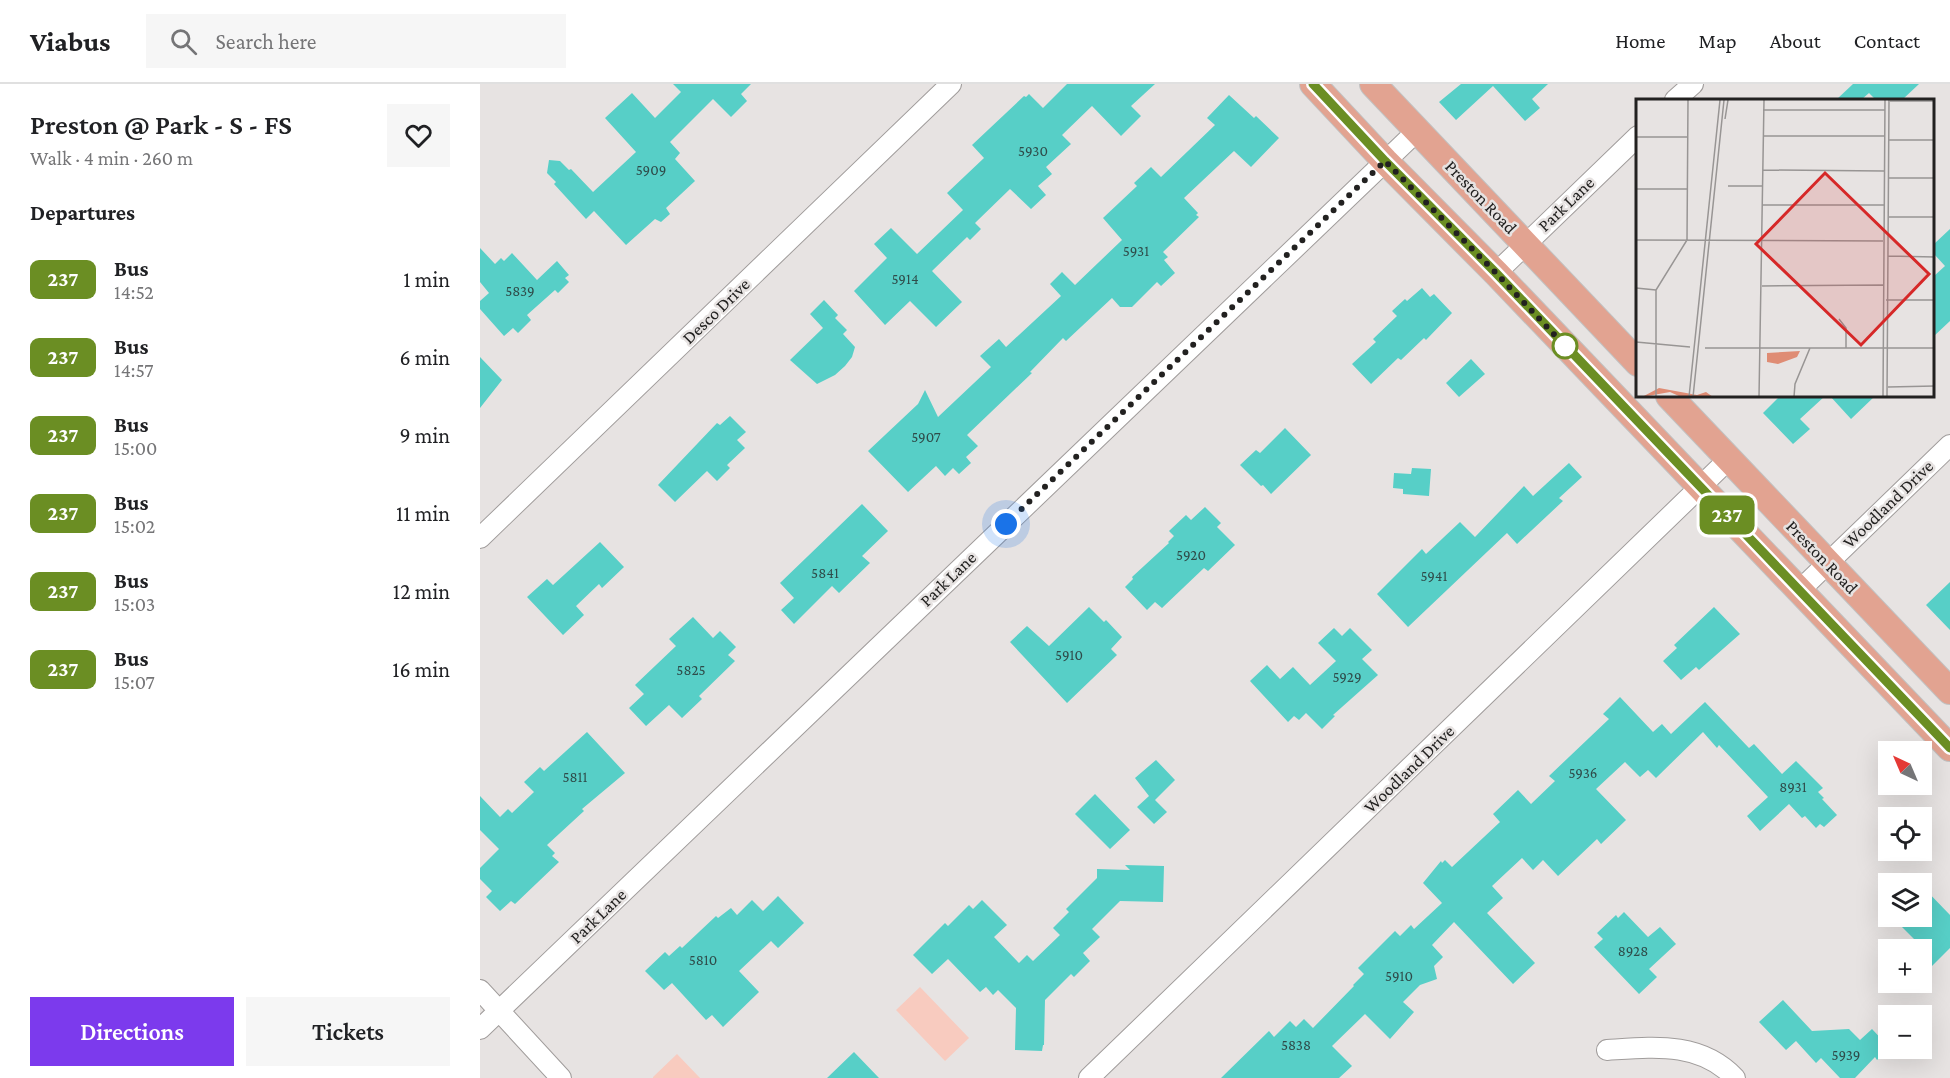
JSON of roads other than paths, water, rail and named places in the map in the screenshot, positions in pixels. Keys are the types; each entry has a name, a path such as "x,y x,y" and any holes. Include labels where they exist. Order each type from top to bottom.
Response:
{"main road":[{"path":"1313,84 1950,748"},
{"name":"Preston Road","path":"1373,84 1636,361"},
{"name":"Preston Road","path":"1672,398 1950,692"}],"street":[{"name":"Desco Drive","path":"480,538 951,84"},
{"path":"1676,99 1693,84"},
{"name":"Park Lane","path":"480,1029 1417,131"},
{"name":"Park Lane","path":"1496,273 1636,138"},
{"name":"Woodland Drive","path":"1800,590 1950,444"},
{"name":"Woodland Drive","path":"1089,1078 1729,459"},
{"path":"480,990 561,1078"},
{"path":"1606,1050 1657,1047 1691,1051 1724,1066 1735,1078"}]}
